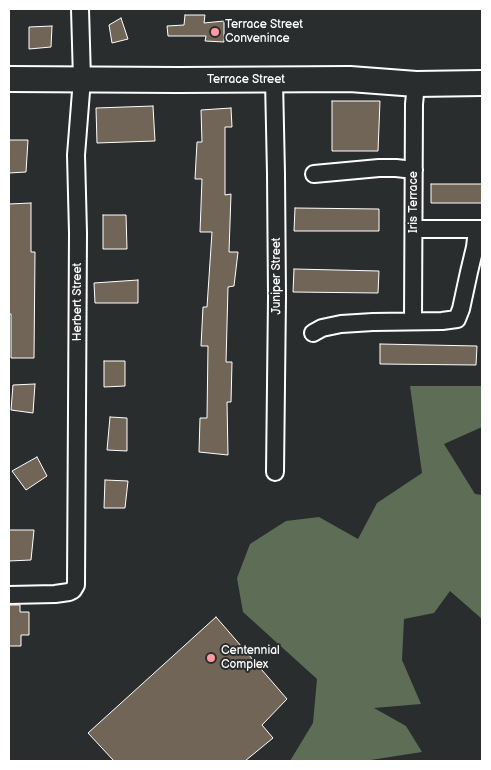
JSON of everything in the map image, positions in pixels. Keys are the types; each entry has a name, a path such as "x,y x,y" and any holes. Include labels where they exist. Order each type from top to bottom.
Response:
{"street":[{"name":"Herbert Street","path":"9,595 55,594 69,592 75,588 78,233 76,155 82,79 80,9"},
{"name":"Terrace Street","path":"9,79 350,79 416,84 482,83"},
{"name":"Juniper Street","path":"274,80 277,297 275,472"},
{"name":"Iris Terrace","path":"413,321 414,104 416,84"},
{"path":"314,174 380,168 414,170"},
{"path":"313,333 322,328 341,324 457,320 480,230 414,229"}],"green space":[{"path":"410,386 482,386 482,427 444,444 475,494 482,495 482,619 450,591 434,613 404,619 402,660 421,704 374,708 406,726 422,752 364,761 290,761 313,723 317,679 243,612 237,578 250,544 286,521 319,517 358,539 377,503 422,473"}],"building":[{"path":"185,15 205,15 204,23 224,21 224,42 205,41 206,36 168,36 167,26 184,25"},
{"path":"121,18 128,39 112,43 109,25"},
{"path":"52,26 51,47 29,49 29,27"},
{"path":"332,101 380,101 378,151 332,151"},
{"path":"153,106 155,141 97,143 96,108"},
{"path":"231,108 232,127 225,127 225,195 231,194 229,252 238,252 234,286 228,287 226,362 232,362 231,402 227,402 228,455 199,452 200,418 207,418 208,346 201,346 203,307 207,307 212,232 200,232 202,179 195,179 197,142 202,142 201,110"},
{"path":"9,140 28,140 26,172 9,173"},
{"path":"431,184 482,184 482,203 431,203"},
{"path":"31,203 31,252 35,252 34,358 11,358 9,204"},
{"path":"295,208 379,209 379,231 294,231"},
{"path":"103,215 126,215 127,249 103,249"},
{"path":"294,269 379,271 378,293 293,292"},
{"path":"138,280 138,303 95,303 94,283"},
{"path":"380,344 477,346 476,365 380,364"},
{"path":"104,361 125,361 125,386 104,387"},
{"path":"35,384 33,413 11,410 13,385"},
{"path":"110,417 127,418 127,451 107,450"},
{"path":"37,457 47,476 26,490 12,471"},
{"path":"105,480 128,481 125,508 104,508"},
{"path":"9,530 34,530 31,560 9,561"},
{"path":"9,605 20,605 20,612 29,612 29,635 21,635 21,646 9,646"},
{"name":"Centennial Complex","path":"216,617 287,699 262,725 273,738 245,761 114,761 88,733"}],"place":[{"name":"Terrace Street Convenince","path":"215,32"},
{"name":"Centennial Complex","path":"211,658"}]}
